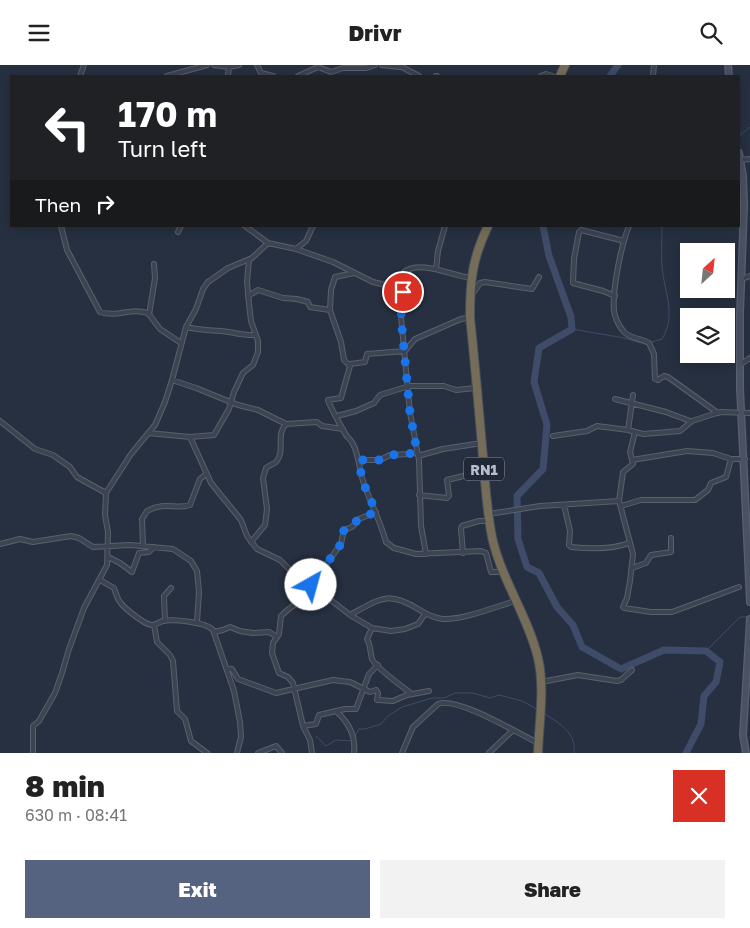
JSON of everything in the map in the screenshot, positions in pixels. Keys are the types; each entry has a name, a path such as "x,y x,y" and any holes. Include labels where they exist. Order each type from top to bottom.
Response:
{"highway":[{"name":"RN1","path":"488,227 478,250 471,278 470,296 470,317 484,471 489,517 495,547 537,654 540,682 538,753"}],"main road":[{"path":"740,160 743,176 744,205 740,364 750,602"},
{"path":"746,753 743,735 750,620"}],"street":[{"path":"171,75 208,65"},
{"path":"214,65 229,67 239,65"},
{"path":"257,65 261,73 269,75"},
{"path":"300,75 318,67 331,72 343,68 366,68 375,65"},
{"path":"382,65 402,66 412,75"},
{"path":"228,75 229,67"},
{"path":"740,160 750,159"},
{"path":"61,227 67,250 100,312 118,314 134,310 150,315"},
{"path":"178,232 180,227"},
{"path":"246,227 268,243 296,249 333,262 380,284 386,285 401,282"},
{"path":"296,249 306,241 313,227"},
{"path":"436,269 438,251 445,227"},
{"path":"629,227 624,241 615,296 616,317 624,331 633,337 645,341 651,347 654,354 655,379 658,380 664,376 668,377 718,413"},
{"path":"615,296 573,283 574,259 579,231 581,230 624,241"},
{"path":"32,753 33,726 40,719 55,693 68,649 84,608 104,572 108,557 108,531 105,515 106,493 128,457 155,425 172,380 186,327 196,309 203,289 208,282 228,268 249,260 268,243"},
{"path":"148,433 190,437 214,435 229,409 243,373 253,365 256,359 258,346 251,321 247,282 249,260"},
{"path":"154,264 155,277 150,315 155,325 182,343"},
{"path":"426,554 419,495 417,454 410,413 401,315 403,295 401,282 404,272 419,267 436,269 471,278"},
{"path":"354,273 334,278 330,293 330,310 342,345 344,360 350,364 365,362 367,354 405,351 415,339 470,317"},
{"path":"741,279 750,276"},
{"path":"470,296 480,283 485,282 530,290 534,288 539,277"},
{"path":"248,296 258,290 283,298 299,299 308,302 311,307 330,310"},
{"path":"186,327 246,336 256,335"},
{"path":"740,364 750,358"},
{"path":"350,364 350,372 341,398 328,401 353,444 359,460 362,480 387,543 397,549 416,554 478,551 485,553 491,571 504,572"},
{"path":"172,380 258,410 286,424 317,422 322,426 343,429"},
{"path":"337,416 356,411 374,403 380,395 409,386 444,386 456,390 477,388"},
{"path":"628,430 633,395"},
{"path":"615,399 666,412 690,421"},
{"path":"553,436 588,431 597,426 644,434 680,431 690,421 718,413 750,413"},
{"path":"0,421 36,449 53,455 70,467 78,477 106,493"},
{"path":"251,542 265,525 267,509 263,478 266,467 277,460 281,450 281,431 286,424"},
{"path":"635,432 630,452 632,465 626,469 622,477 619,501 633,554 624,609 651,612 672,611 739,587"},
{"path":"190,437 211,483 242,522 251,542 262,552 280,560 297,577 320,591 350,615 372,628 391,631 405,629 420,623 425,613"},
{"path":"359,460 380,460 390,455 417,454 482,443"},
{"path":"632,460 688,451 714,453 730,459 745,459"},
{"path":"621,506 641,500 696,500 708,490 711,483 726,478 730,459"},
{"path":"419,495 447,498 449,496 447,480 484,471"},
{"path":"143,546 142,519 147,511 163,505 190,505 200,479 206,474"},
{"path":"463,553 460,529 462,526 512,509 619,501"},
{"path":"564,505 570,531 569,546 596,549 618,547 630,543"},
{"path":"311,585 341,544 343,531 352,527 358,519 376,512"},
{"path":"0,544 20,539 33,542 71,536 79,538 92,546 143,546 175,550 191,561 196,569 199,589 197,623"},
{"path":"632,568 646,563 651,555 671,552 671,538"},
{"path":"108,557 132,572 139,553 149,552 154,547"},
{"path":"100,580 114,588 120,602 140,619 154,625 165,621 197,623 210,627 214,632 234,691 240,722 241,737 237,753"},
{"path":"165,621 164,596 171,588"},
{"path":"312,753 310,740 303,725 294,689 289,678 279,673 272,655 273,643 277,637 281,616 289,608 306,599 313,598 320,591"},
{"path":"350,615 377,600 390,597 407,602 425,613 438,618 451,618 516,601"},
{"path":"154,625 157,642 170,655 173,661 177,711 185,719 191,741 207,753"},
{"path":"214,632 230,627 253,633 270,632 277,637"},
{"path":"372,628 367,639 372,658 393,680 412,694"},
{"path":"303,725 316,723 319,715 345,709 356,709 369,674 378,665"},
{"path":"226,668 232,669 238,679 275,693 332,680 350,682 370,692 376,690 378,693 377,700 393,701 412,694 429,691"},
{"path":"540,682 578,675 617,681 622,680 632,670"},
{"path":"402,753 413,727 440,703 466,707 538,743"},
{"path":"337,712 346,721 353,735 355,740 354,753"},
{"path":"489,753 513,730"},
{"path":"258,753 277,746 282,753"}],"waterway":[{"path":"611,75 618,65"},
{"path":"740,135 750,127"},
{"path":"543,227 549,256 571,317 572,329 539,348 534,382 547,425 543,469 517,496 518,539 527,567 539,573 557,607 573,625 582,647 621,669 664,650 706,651 720,662 716,682 704,696 701,724 686,753"},
{"path":"652,342 662,339 669,321 662,266 662,227"},
{"path":"572,329 624,338 645,344"},
{"path":"706,651 740,617 749,617"},
{"path":"354,737 359,729 381,724 388,716 402,707 432,698 444,698 455,693 473,693 490,698 499,695 522,701 537,709"},
{"path":"545,714 570,734 573,740 574,753"},
{"path":"316,736 326,746 336,740 352,741"}],"route":[{"path":"311,585 341,544 343,531 352,527 358,519 376,512 362,480 359,460 382,460 390,455 409,454 417,451 410,413 409,386 401,317 403,292"}]}
